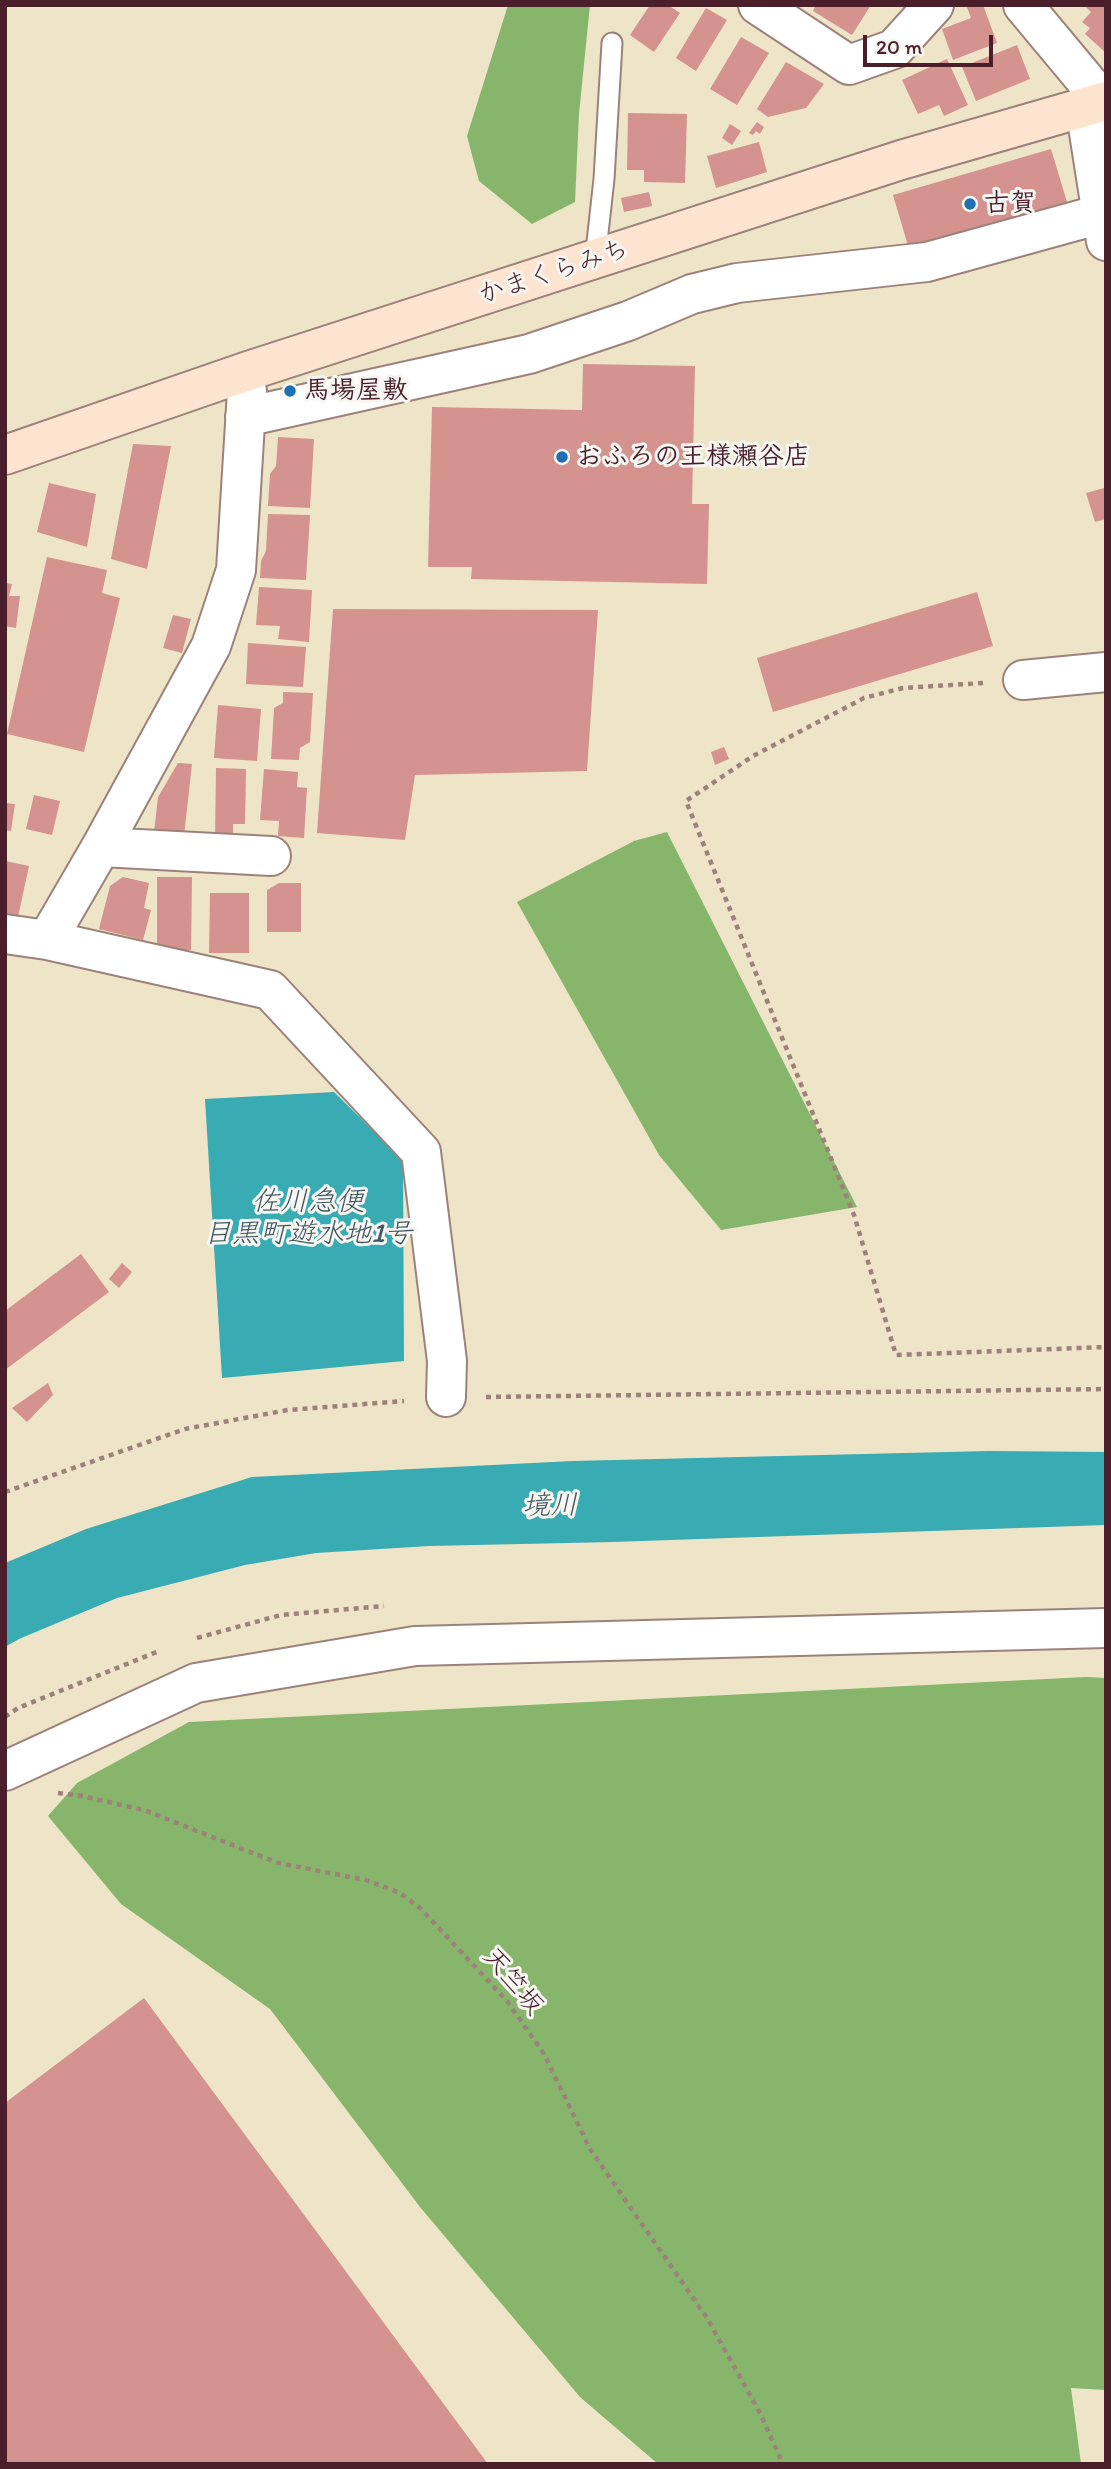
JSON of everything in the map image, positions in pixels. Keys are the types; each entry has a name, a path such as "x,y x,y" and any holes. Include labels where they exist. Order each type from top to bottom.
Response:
{"main road":[{"name":"かまくらみち","path":"5,455 248,372 901,160 1098,103"}],"street":[{"path":"758,5 849,65 894,49 934,5"},
{"path":"245,417 529,354 628,321 692,294 737,283 927,262 1104,227 1098,103 1023,5"},
{"path":"47,940 211,646 236,570 248,372"},
{"path":"1023,680 1106,673"},
{"path":"101,847 271,856"},
{"path":"5,934 47,940 270,990 421,1153 447,1361 446,1397"},
{"path":"5,1771 196,1683 415,1646 1106,1628"}],"lane":[{"path":"595,260 604,179 612,43"}],"path":[{"path":"1023,680 903,688 864,698 753,756 686,802 853,1215 896,1355 1106,1347"},
{"path":"5,1492 185,1429 288,1410 446,1397 1106,1389"},
{"name":"天竺坂","path":"56,1793 144,1810 278,1863 366,1880 400,1893 420,1908 507,2001 544,2054 590,2149 707,2318 760,2413 783,2464"}],"green space":[{"path":"508,5 590,5 579,114 575,202 532,224 479,181 467,136"},
{"path":"667,832 857,1207 721,1230 659,1155 517,902 634,841"},
{"path":"1106,1678 1106,2390 1071,2388 1081,2464 658,2464 580,2397 420,2207 270,2009 121,1904 48,1816 77,1783 189,1722"}],"water":[{"name":"佐川急便 目黒町遊水地1号","path":"334,1092 403,1160 404,1361 222,1378 205,1099"},
{"name":"境川","path":"989,1451 1106,1452 1106,1525 429,1546 316,1553 245,1565 117,1598 5,1647 5,1563 86,1529 252,1477 573,1461"}],"building":[{"path":"650,5 668,5 680,13 654,52 630,35"},
{"path":"816,5 871,5 852,35 813,11"},
{"path":"983,5 997,43 953,60 942,29 971,18 967,7"},
{"path":"1084,5 1106,5 1106,53 1085,34 1090,28 1082,22 1091,12"},
{"path":"706,8 727,20 696,71 676,58"},
{"path":"741,37 769,53 737,105 710,89"},
{"path":"1017,45 1030,79 976,101 962,67"},
{"path":"947,59 968,105 944,116 939,105 918,114 902,80"},
{"path":"786,62 824,84 806,108 768,117 757,109"},
{"path":"628,113 687,114 685,183 644,182 644,170 627,170"},
{"path":"757,122 764,127 760,134 756,131 753,135 749,133"},
{"path":"730,124 741,131 732,145 722,138"},
{"path":"759,142 767,172 716,188 707,156"},
{"path":"1051,149 1067,202 909,249 893,195"},
{"path":"649,192 652,206 624,212 621,198"},
{"name":"おふろの王様瀬谷店","path":"583,364 695,366 692,504 709,504 707,584 471,579 472,567 428,567 432,407 582,410"},
{"path":"278,437 314,439 310,508 268,506 270,474 276,466"},
{"path":"133,444 171,446 147,569 111,559"},
{"path":"49,483 96,494 87,547 37,532"},
{"path":"1104,488 1106,519 1095,522 1086,493"},
{"path":"268,514 310,515 306,580 260,578 261,561 266,551"},
{"path":"47,557 107,570 102,593 120,598 84,752 7,734"},
{"path":"5,583 12,584 9,596 20,596 16,628 5,626"},
{"path":"259,587 312,590 309,642 278,639 280,626 256,625"},
{"path":"977,592 993,646 773,712 757,658"},
{"path":"333,609 598,610 587,771 415,775 405,840 317,833"},
{"path":"173,615 191,619 182,653 163,648"},
{"path":"248,643 306,647 303,687 246,684"},
{"path":"283,692 313,693 310,742 300,748 299,760 271,759 274,708 283,703"},
{"path":"218,705 261,709 257,761 214,758"},
{"path":"724,747 729,759 715,765 711,752"},
{"path":"178,763 192,764 184,836 154,832 158,797"},
{"path":"216,768 246,769 245,824 233,824 233,840 215,840"},
{"path":"264,769 298,772 297,787 307,788 304,838 278,836 279,821 260,820"},
{"path":"34,795 60,801 52,835 26,829"},
{"path":"5,803 15,804 11,831 5,830"},
{"path":"5,861 29,866 18,917 5,914"},
{"path":"123,877 149,883 144,908 151,910 143,940 99,929 110,886"},
{"path":"157,877 192,877 191,950 157,950"},
{"path":"279,883 301,883 301,932 267,932 267,890"},
{"path":"210,893 249,893 249,953 209,953"},
{"path":"81,1254 109,1292 5,1370 5,1311"},
{"path":"122,1263 132,1272 119,1288 109,1279"},
{"path":"48,1383 53,1395 27,1422 12,1408"},
{"path":"144,1998 488,2464 5,2464 5,2103"}],"place":[{"name":"古賀","path":"970,204"},
{"name":"馬場屋敷","path":"290,391"},
{"name":"おふろの王様瀬谷店","path":"562,457"}]}
